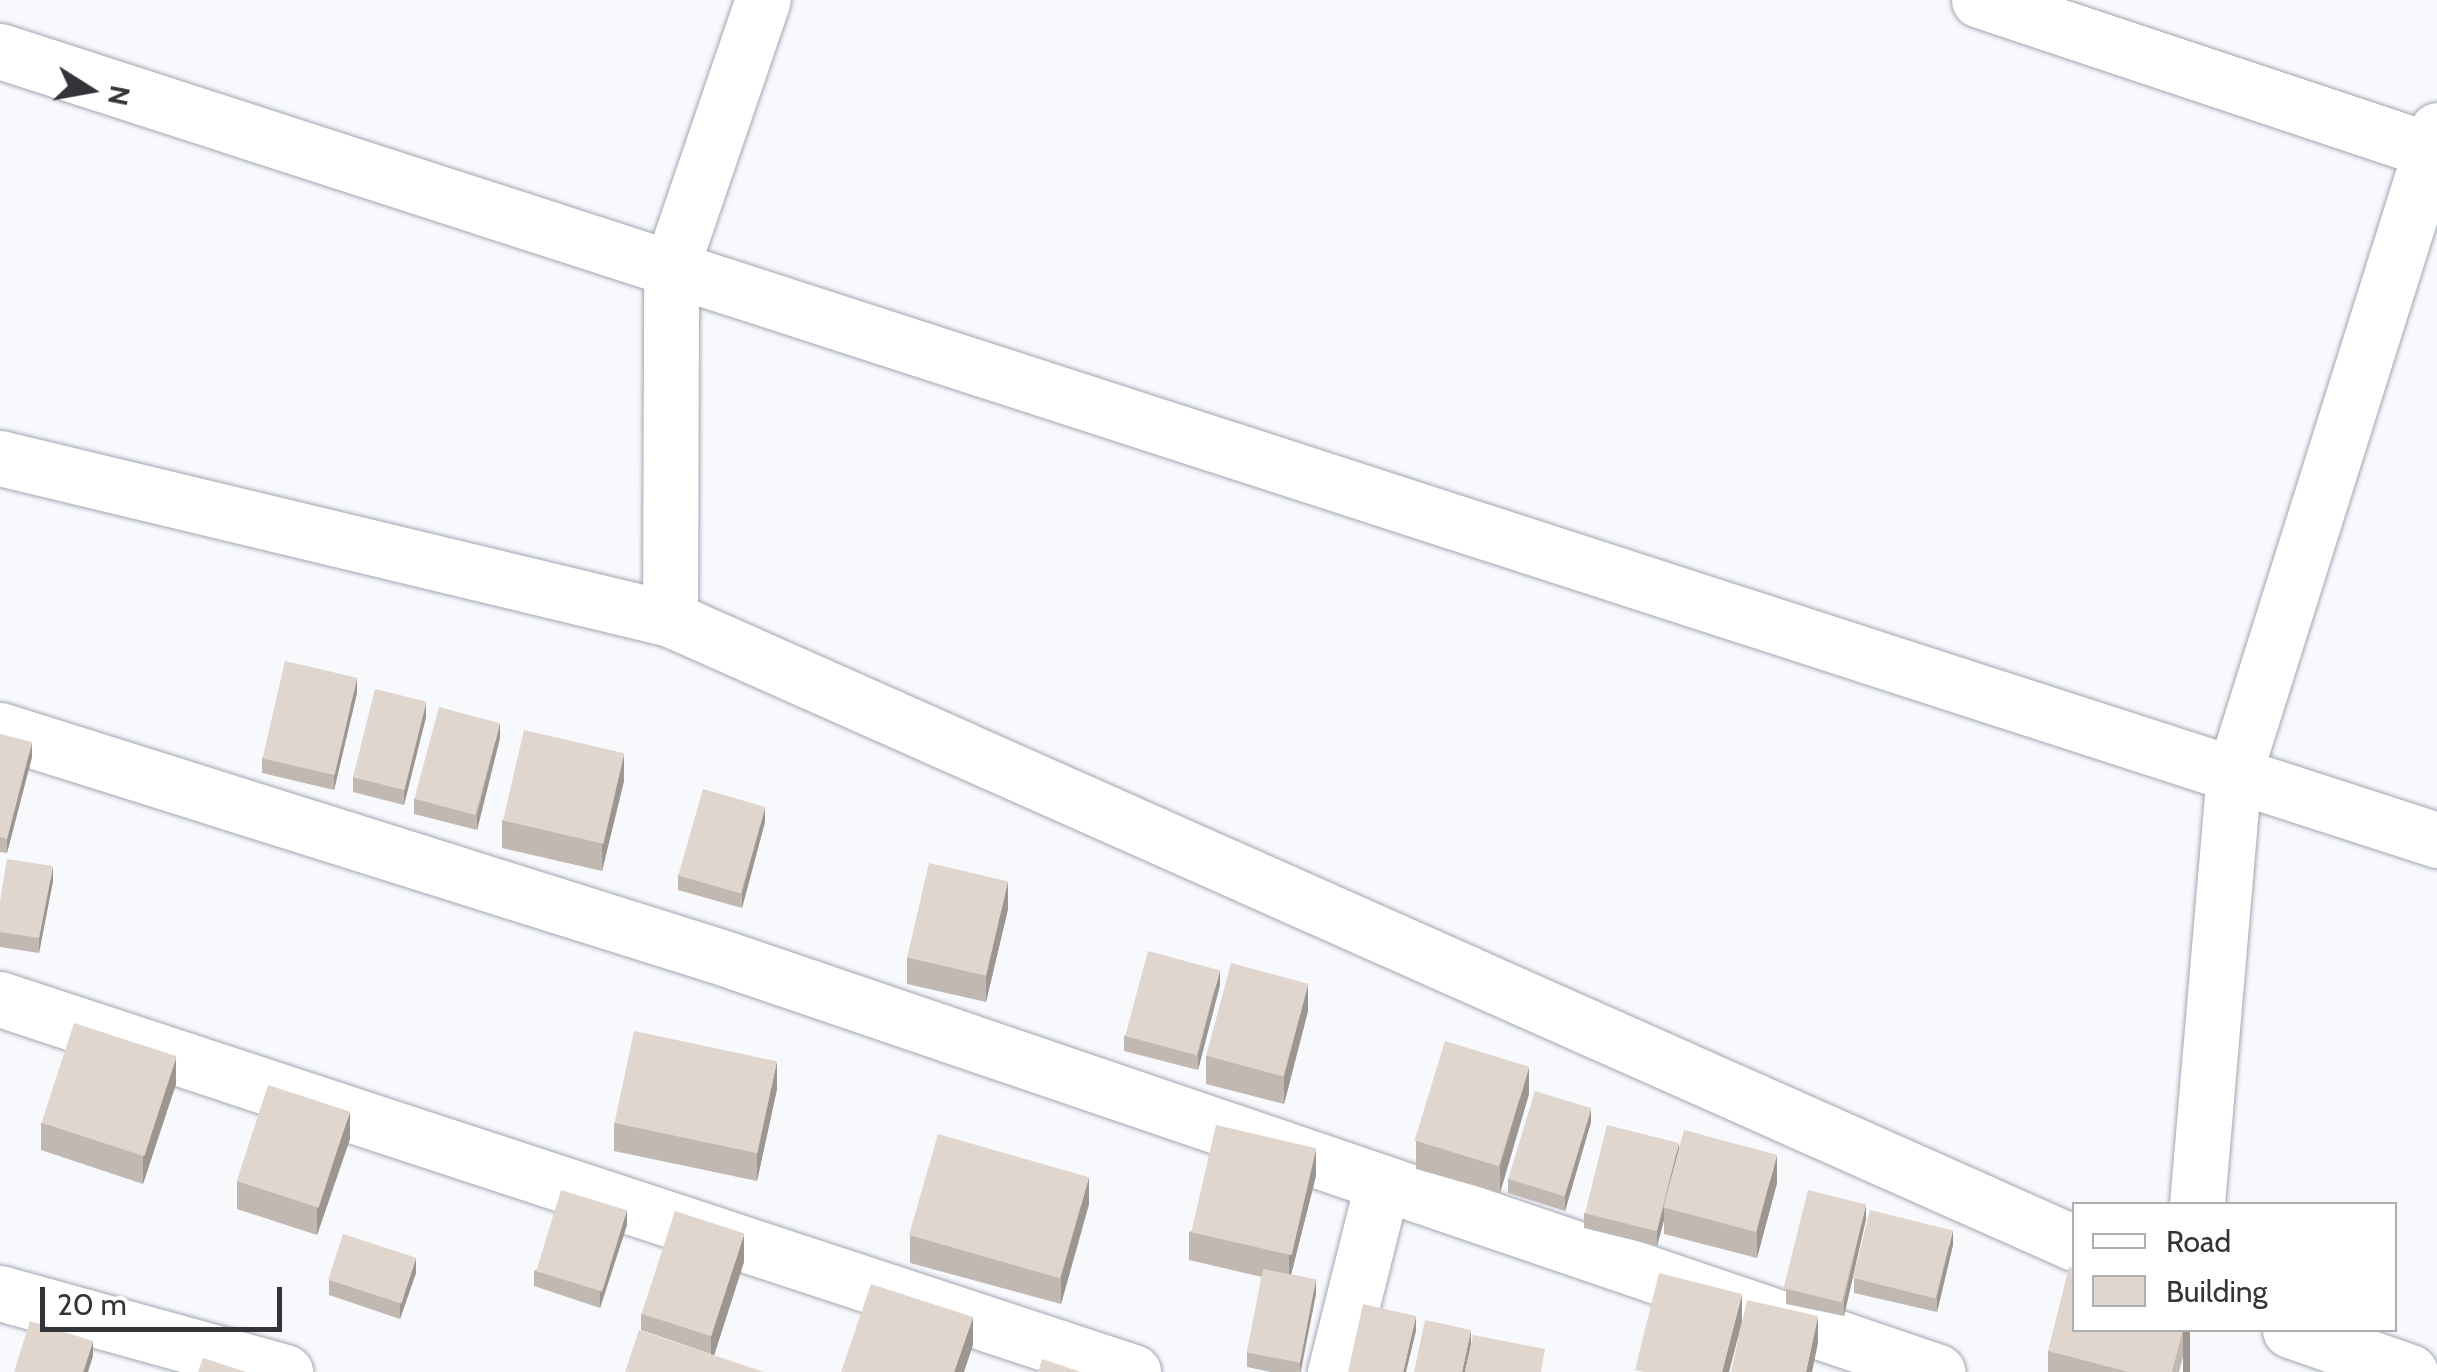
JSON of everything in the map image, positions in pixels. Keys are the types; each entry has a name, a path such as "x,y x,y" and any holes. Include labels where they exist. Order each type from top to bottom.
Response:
{"street":[{"path":"670,618 671,268 763,0"},
{"path":"1979,0 2435,144 2234,774 2196,1202"},
{"path":"0,51 2437,840"},
{"path":"0,458 670,618 2072,1242"},
{"path":"0,730 726,958 1938,1372"},
{"path":"0,998 1132,1372"},
{"path":"1335,1372 1382,1185"},
{"path":"0,1293 284,1372"},
{"path":"2296,1332 2410,1372"}],"building":[{"path":"285,661 357,678 335,775 263,758"},
{"path":"375,689 426,702 404,790 353,777"},
{"path":"439,707 500,723 475,815 414,799"},
{"path":"524,730 624,753 603,844 503,821"},
{"path":"0,734 32,742 7,839 0,837"},
{"path":"703,789 765,807 741,893 678,876"},
{"path":"7,859 53,866 39,938 0,932"},
{"path":"929,863 1008,881 986,976 907,958"},
{"path":"1148,951 1219,970 1197,1055 1125,1036"},
{"path":"1231,963 1308,984 1283,1076 1206,1056"},
{"path":"74,1023 177,1056 144,1156 42,1123"},
{"path":"634,1031 777,1061 757,1153 614,1123"},
{"path":"1445,1041 1529,1067 1499,1166 1415,1140"},
{"path":"268,1085 350,1112 319,1208 237,1181"},
{"path":"1535,1091 1591,1108 1565,1196 1508,1179"},
{"path":"1216,1125 1316,1148 1292,1255 1191,1232"},
{"path":"1607,1125 1679,1143 1657,1231 1585,1213"},
{"path":"1684,1130 1777,1155 1756,1232 1663,1207"},
{"path":"938,1134 1089,1177 1060,1278 909,1235"},
{"path":"561,1190 627,1210 602,1291 536,1271"},
{"path":"1808,1190 1866,1205 1842,1303 1784,1288"},
{"path":"1870,1210 1952,1231 1936,1298 1853,1278"},
{"path":"675,1211 744,1234 711,1336 642,1314"},
{"path":"343,1234 416,1258 401,1303 328,1280"},
{"path":"2069,1267 2072,1332 2182,1332 2172,1372 2129,1372 2048,1351"},
{"path":"1263,1269 1316,1279 1300,1363 1247,1352"},
{"path":"1659,1273 1742,1294 1722,1372 1635,1370"},
{"path":"871,1284 973,1317 954,1372 841,1372"},
{"path":"1747,1300 1818,1316 1806,1372 1731,1372"},
{"path":"1363,1304 1416,1316 1403,1372 1348,1372"},
{"path":"1425,1320 1471,1330 1462,1372 1414,1372"},
{"path":"30,1321 93,1341 83,1372 14,1372"},
{"path":"639,1330 764,1372 625,1372"},
{"path":"1473,1335 1545,1349 1541,1372 1465,1372"},
{"path":"203,1358 246,1372 198,1372"},
{"path":"1042,1359 1081,1372 1038,1372"}]}
